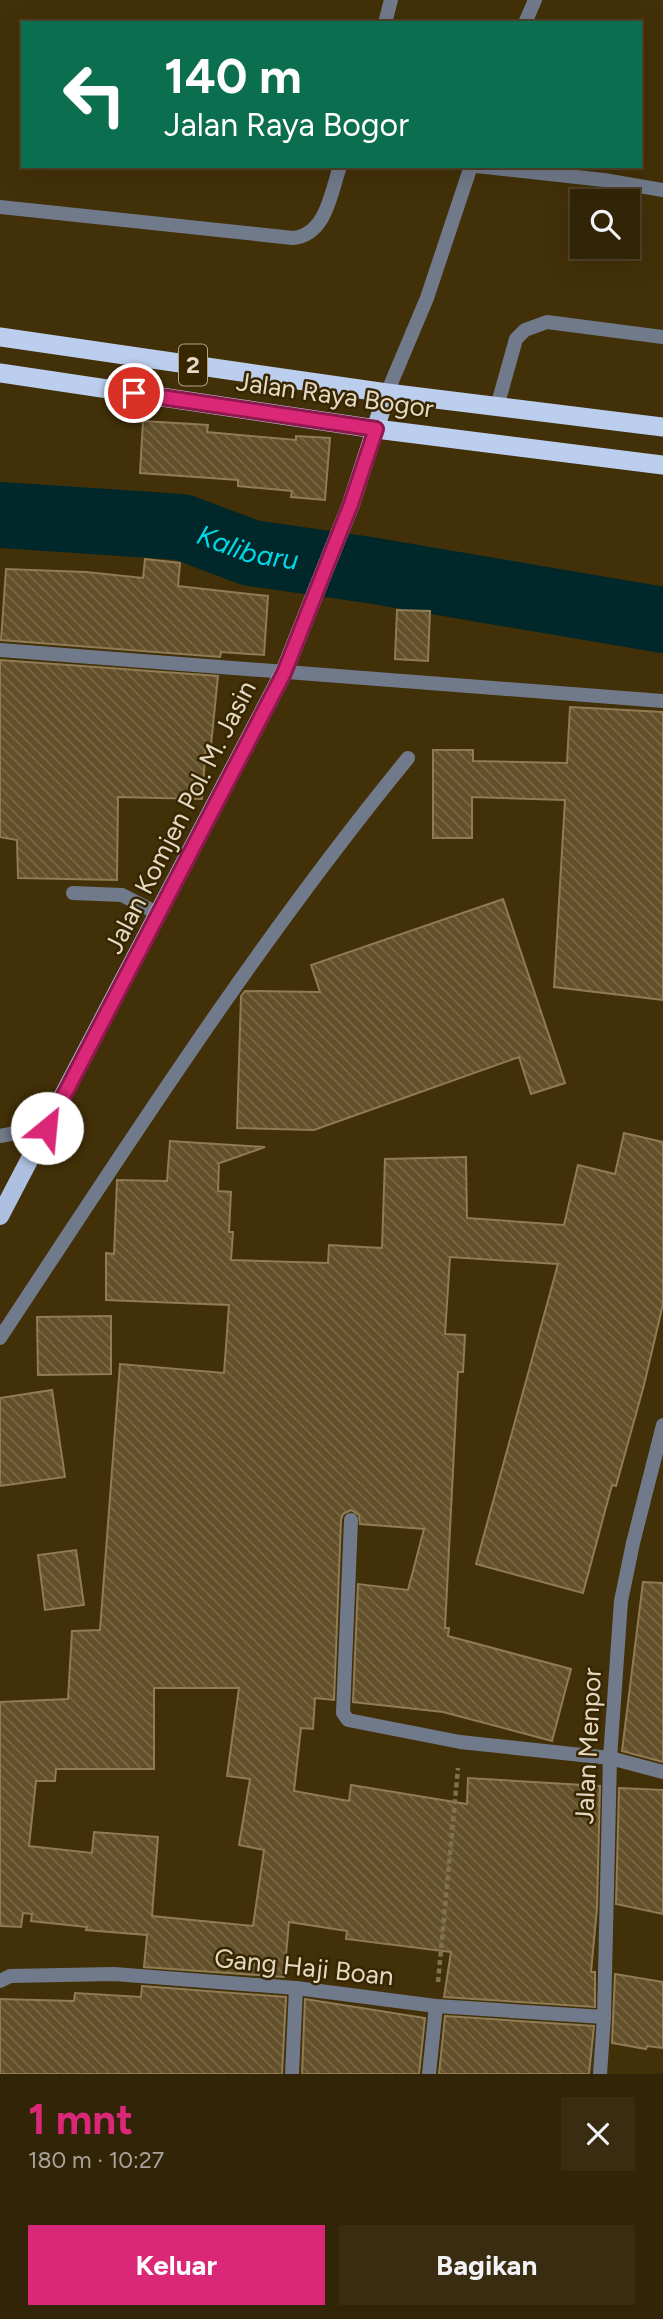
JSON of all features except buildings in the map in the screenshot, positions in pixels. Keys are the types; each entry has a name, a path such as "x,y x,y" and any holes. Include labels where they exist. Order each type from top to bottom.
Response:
{"highway":[{"name":"Jalan Raya Bogor","path":"0,337 387,393 663,426"},
{"name":"Jalan Raya Bogor","path":"0,373 376,429 663,466"}],"main road":[{"name":"Jalan Komjen Pol. M. Jasin","path":"0,1216 284,673 351,504 387,393"}],"street":[{"path":"386,21 391,0"},
{"path":"526,21 535,0"},
{"path":"0,207 302,237 317,228 339,168"},
{"path":"387,393 427,298 470,168"},
{"path":"494,168 604,180 663,190"},
{"path":"497,407 516,339 525,330 547,322 663,337"},
{"path":"0,650 663,701"},
{"path":"0,1338 201,1034 347,832 408,758"},
{"path":"73,893 122,895 159,915"},
{"path":"0,1136 47,1128"},
{"name":"Jalan Menpor","path":"600,2074 604,2017 610,1758 621,1601 663,1425"},
{"path":"351,1520 344,1716 351,1722 460,1742 610,1758 663,1772"},
{"name":"Gang Haji Boan","path":"0,1981 10,1976 114,1974 296,1988 436,2006 604,2017"},
{"path":"292,2074 296,1988"},
{"path":"429,2074 436,2006"}],"path":[{"path":"436,2006 460,1742"}],"waterway":[{"name":"Kalibaru","path":"0,515 182,527 251,553 369,570 663,620"}],"route":[{"path":"47,1128 284,673 351,504 376,429 134,393"}]}
